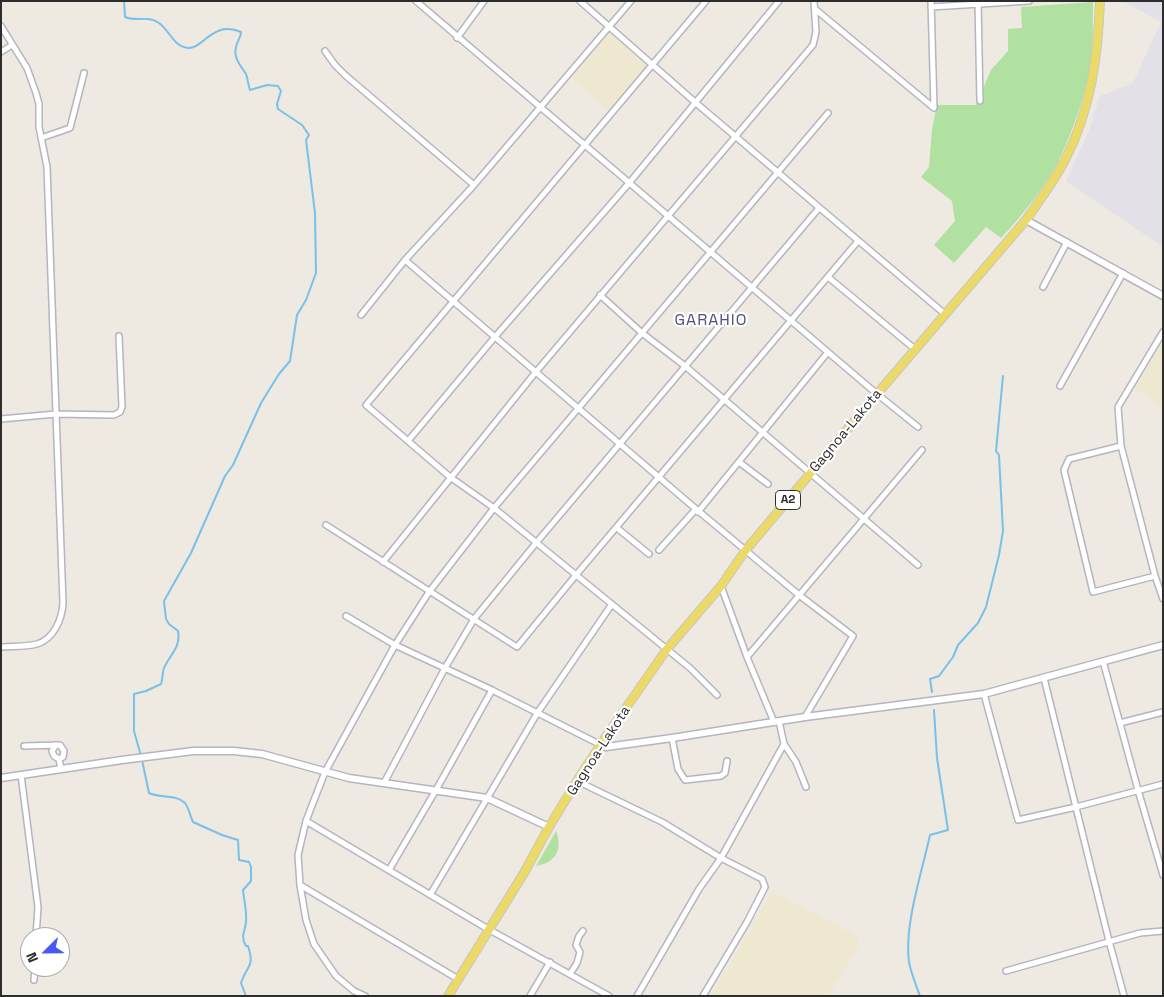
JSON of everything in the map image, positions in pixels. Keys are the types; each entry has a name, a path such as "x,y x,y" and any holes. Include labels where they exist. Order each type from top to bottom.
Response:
{"main road":[{"name":"Gagnoa-Lakota","path":"448,996 524,873 549,827 577,782 668,649 721,586 745,551 1026,220 1066,158 1086,103 1093,79 1097,53 1100,1"}],"street":[{"path":"416,1 457,38 540,106 918,427"},
{"path":"457,38 484,1"},
{"path":"580,1 734,136 946,315"},
{"path":"361,315 405,260 474,185 631,1"},
{"path":"706,1 366,405 450,477 494,508 668,649 717,695"},
{"path":"408,442 494,338 630,182 779,1"},
{"path":"383,562 535,372 813,45 816,32 814,1"},
{"path":"815,9 934,108 931,4 1029,1"},
{"path":"978,3 980,101"},
{"path":"1,26 27,68 36,92 39,104 39,127 47,167 63,603 62,614 54,632 38,644 1,647"},
{"path":"1,52 12,45"},
{"path":"325,51 345,75 474,185"},
{"path":"41,138 70,128 84,73"},
{"path":"365,996 353,993 336,976 314,944 306,920 300,885 298,856 306,821 326,772 395,645 429,592 494,508 828,112"},
{"path":"384,783 445,668 474,619 819,208"},
{"path":"1026,220 1163,296"},
{"path":"326,525 517,648 576,575 858,241"},
{"path":"1043,287 1067,242"},
{"path":"405,260 697,511 799,595 853,636 805,717"},
{"path":"1060,386 1123,274"},
{"path":"828,277 916,350"},
{"path":"600,295 642,333 686,366 918,565"},
{"path":"1163,332 1118,407 1120,446 1163,600"},
{"path":"1,420 56,414 114,415 120,412 122,407 119,336"},
{"path":"659,550 697,511 763,434 828,352"},
{"path":"1120,446 1069,459 1064,470 1093,592 1155,576"},
{"path":"747,657 922,450"},
{"path":"739,462 768,484"},
{"path":"617,528 649,554"},
{"path":"721,586 747,657 777,722 784,744 796,762 806,787"},
{"path":"430,895 538,712 612,604"},
{"path":"346,616 395,645 538,712 606,747 805,717 984,694 1163,644"},
{"path":"1103,661 1138,790 1160,854 1163,875"},
{"path":"1044,678 1124,996"},
{"path":"389,870 492,690"},
{"path":"984,694 1018,820 1163,784"},
{"path":"1120,723 1163,712"},
{"path":"672,738 678,769 685,780 721,776 725,773 727,761"},
{"path":"637,996 699,889 721,858 784,744"},
{"path":"57,745 54,746 52,751 54,756 59,759 61,769"},
{"path":"24,746 57,745 62,747 64,751 64,754 59,759"},
{"path":"1,778 148,756 211,750 262,754 349,778 487,798 549,827"},
{"path":"21,775 38,907 37,927"},
{"path":"577,782 662,822 721,858 762,879 765,887 747,922 703,996"},
{"path":"306,821 488,929 609,996"},
{"path":"300,885 458,979"},
{"path":"570,974 579,959 580,951 576,946 579,936 583,931"},
{"path":"1006,971 1140,933 1163,931"},
{"path":"530,996 550,962"}],"shaded area":[{"path":"1123,1 1163,1 1163,247 1066,181 1088,133 1100,96 1133,83 1161,22"},
{"path":"610,32 648,66 608,111 572,78"},
{"path":"1163,340 1163,406 1135,389"},
{"path":"775,893 857,936 860,943 828,996 711,996 770,895"}],"green space":[{"path":"1093,2 1092,52 1088,79 1075,123 1058,162 1032,202 1001,238 986,227 954,263 934,245 955,221 952,201 921,177 929,167 932,129 937,105 976,105 991,70 1008,51 1008,29 1022,28 1021,7"},
{"path":"556,831 559,844 556,854 549,862 536,866"}],"waterway":[{"path":"124,1 125,17 151,19 159,23 183,47 193,47 216,32 223,30 231,29 241,32 235,51 238,62 246,74 250,90 267,85 278,86 281,91 277,104 278,109 302,125 309,135 306,140 315,213 316,273 306,300 297,315 290,361 279,374 261,403 233,465 225,476 191,553 164,601 166,619 178,631 179,637 164,668 161,684 134,694 134,731 141,756"},
{"path":"932,692 930,679 939,676 953,657 958,645 978,623 986,607 999,555 1003,531 999,455 996,451 1003,376"},
{"path":"920,996 909,962 908,947 911,915 930,835 948,830 937,758 934,710"},
{"path":"142,760 149,793 181,800 185,803 193,822 238,840 239,860 249,862 251,881 243,890 246,910 243,939 246,946 248,946 251,958 241,983 246,996"}],"district":[{"name":"GARAHIO","path":"711,321"}]}
